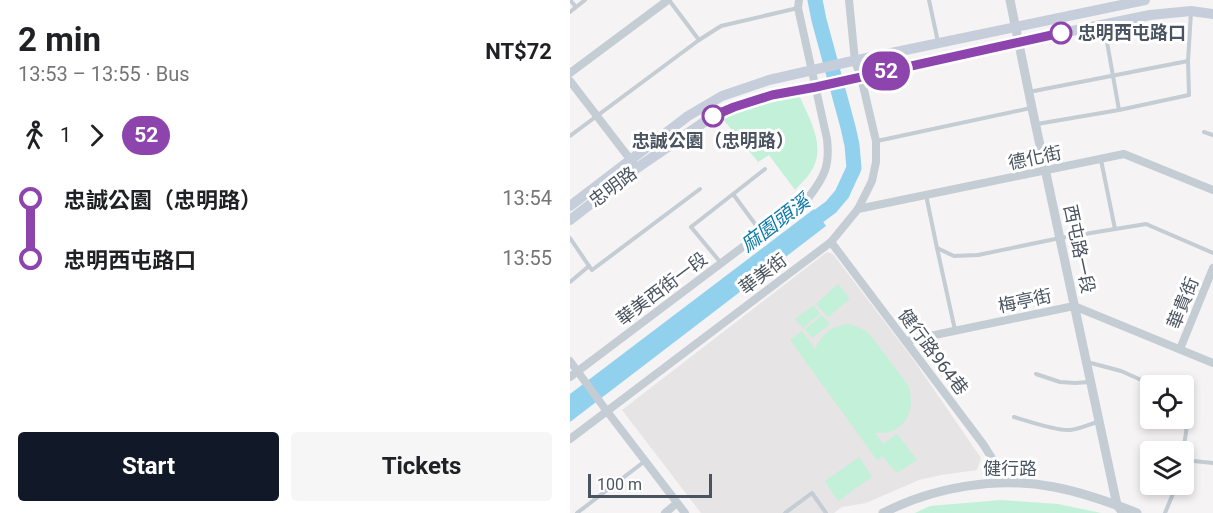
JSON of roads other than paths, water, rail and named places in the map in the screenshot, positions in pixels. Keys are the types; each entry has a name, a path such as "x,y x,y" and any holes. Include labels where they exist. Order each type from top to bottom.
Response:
{"main road":[{"path":"851,61 1145,0"},
{"path":"857,78 1150,15 1191,11 1213,14"},
{"name":"忠明路","path":"570,220 688,116 722,96 770,80 851,61"},
{"name":"忠明路","path":"570,206 634,164 723,111 772,95 857,78"}],"street":[{"path":"570,73 669,0"},
{"name":"華美街","path":"570,439 605,409 831,242 858,209 872,182 876,162 876,141 851,61 849,0"},
{"name":"西屯路一段","path":"1010,0 1119,510"},
{"name":"華美西街一段","path":"576,374 809,197 821,181 827,165 828,151 817,87 798,3"},
{"path":"570,81 634,164"},
{"name":"德化街","path":"858,209 1124,154 1213,190"},
{"name":"健行路964巷","path":"831,242 983,444 1007,482"},
{"name":"華貴街","path":"1180,350 1213,268"},
{"name":"梅亭街","path":"906,341 1074,306 1213,363"},
{"path":"570,361 576,374 685,513"},
{"name":"健行路","path":"883,513 937,492 1007,482 1054,487 1119,510 1137,513"},
{"path":"665,513 677,503"}],"lane":[{"path":"570,0 576,7"},
{"path":"570,12 585,0"},
{"path":"669,0 699,40"},
{"path":"929,0 938,43"},
{"path":"570,136 721,26 798,3"},
{"path":"1035,124 1189,95 1188,61 1191,11"},
{"path":"1103,24 1119,110"},
{"path":"1029,92 1188,61"},
{"path":"876,141 1032,108"},
{"path":"1204,132 1213,135"},
{"path":"1100,159 1115,229"},
{"path":"721,264 690,226 765,169"},
{"path":"570,238 592,270 699,189"},
{"path":"733,194 762,233"},
{"path":"926,195 955,331"},
{"path":"937,248 954,256 978,255 1060,238 1146,224 1213,253"},
{"path":"570,282 589,266"},
{"path":"1086,362 1140,380"},
{"path":"1036,374 1060,382 1091,382"},
{"path":"1014,417 1038,425 1067,430 1099,421"},
{"path":"577,513 645,461"},
{"path":"1194,461 1213,463"},
{"path":"785,513 812,493 826,513"},
{"path":"1164,513 1172,495"}],"water":[{"path":"814,209 826,226 570,422 570,394"}],"waterway":[{"name":"麻園頭溪","path":"804,227 831,207 842,194 854,168 848,127 815,0"}],"place":[{"name":"忠明西屯路口","path":"1061,33"},
{"name":"忠誠公園（忠明路）","path":"713,116"}]}
